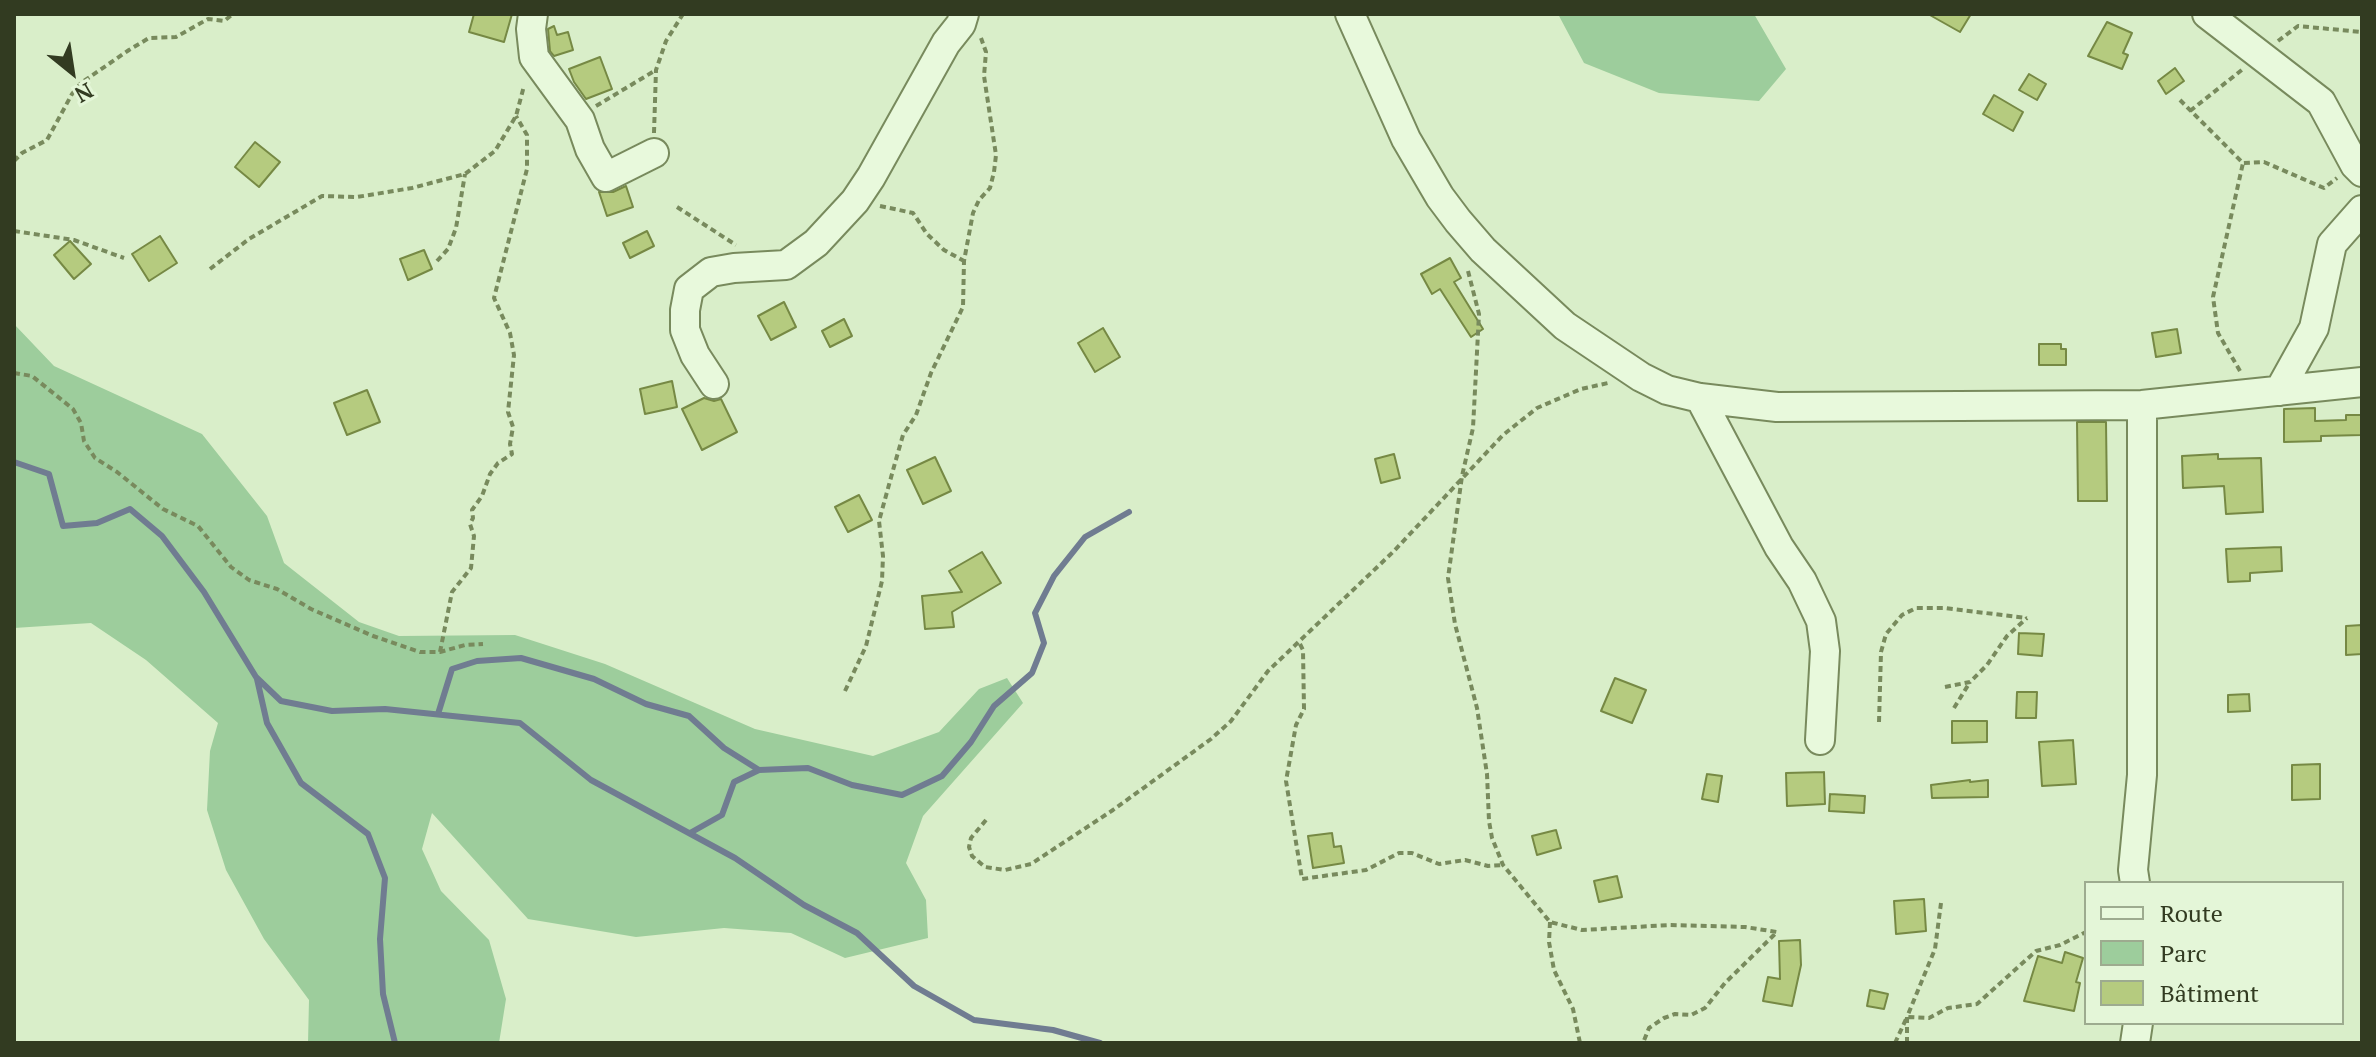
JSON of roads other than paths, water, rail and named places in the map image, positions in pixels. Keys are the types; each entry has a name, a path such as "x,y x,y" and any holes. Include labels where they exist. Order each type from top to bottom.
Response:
{"street":[{"path":"533,14 534,57 580,120 590,149 606,177 654,153"},
{"path":"1350,14 1406,139 1458,221 1483,250 1565,326 1641,377 1667,390 1700,398 1777,407 2142,405 2362,382"},
{"path":"2207,14 2321,102 2358,168"},
{"path":"714,384 695,355 685,330 689,289 711,272 786,265 816,243 855,201 871,177 946,43 961,24 971,23"},
{"path":"2266,392 2314,328 2332,244 2362,210"},
{"path":"1700,398 1821,621 1825,651 1820,740"},
{"path":"2135,881 2133,870 2142,775 2142,405"}],"waterway":[{"path":"14,462 49,474 63,526 97,523 130,509 162,536 204,592 256,677 281,701 332,711 385,709 520,723 591,780 735,858 804,905 857,933 914,986 974,1020 1053,1030 1100,1043"},
{"path":"690,833 722,815 734,782 759,770 808,768 852,785 902,795 942,776 971,742 994,706 1032,673 1044,643 1035,613 1054,576 1085,537 1129,512"},
{"path":"438,714 452,669 477,661 521,658 594,679 646,704 689,716 724,748 759,770"},
{"path":"257,679 267,723 301,783 368,834 385,878 380,939 383,994 395,1043"}]}
